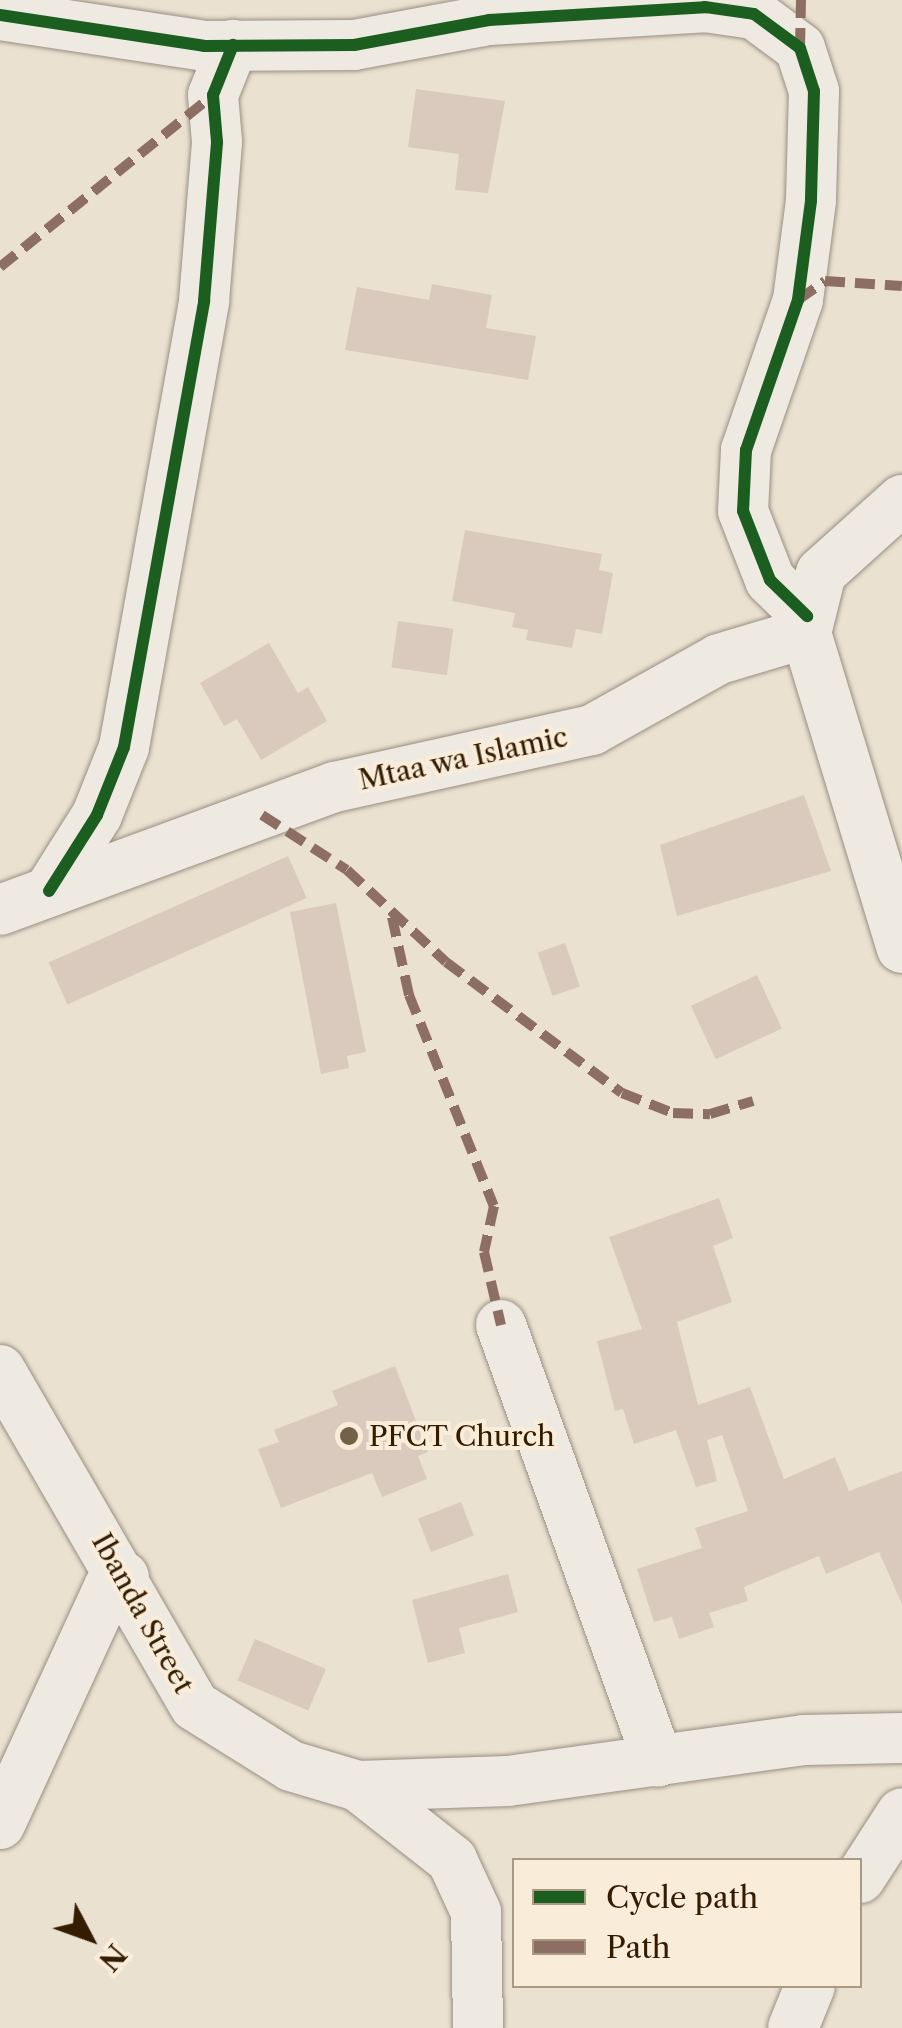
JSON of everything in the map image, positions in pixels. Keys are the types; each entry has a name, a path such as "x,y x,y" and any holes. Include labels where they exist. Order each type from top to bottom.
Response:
{"street":[{"path":"0,14 233,45 354,45 489,20 705,7 754,14 800,48 814,91 811,200 798,300 746,450 743,511 770,580 806,624 902,948"},
{"path":"49,891 97,816 124,747 204,301 218,142 214,95 233,45"},
{"path":"806,624 821,573 902,500"},
{"name":"Mtaa wa Islamic","path":"0,910 49,891 124,871 366,778 592,730 718,658 806,624"},
{"path":"501,1325 658,1762"},
{"name":"Ibanda Street","path":"0,1370 124,1576 195,1706 291,1766 358,1786 452,1860 476,1912 478,2028"},
{"path":"0,1824 109,1587 124,1576"},
{"path":"358,1786 508,1781 804,1740 902,1738"},
{"path":"862,1875 902,1813"},
{"path":"793,2028 809,1988"}],"building":[{"path":"416,89 505,101 488,193 455,190 459,154 408,147"},
{"path":"432,284 492,295 486,328 536,336 528,380 345,350 357,287 429,300"},
{"path":"465,530 602,554 599,570 613,573 602,634 576,629 572,648 526,640 528,630 512,627 515,613 452,601"},
{"path":"398,621 453,629 447,675 391,668"},
{"path":"269,643 298,693 308,687 327,721 261,760 237,719 224,726 200,683"},
{"path":"804,795 831,871 677,916 660,845"},
{"path":"288,856 307,898 67,1005 49,963"},
{"path":"336,903 366,1052 347,1056 349,1068 321,1074 290,912"},
{"path":"565,943 580,986 553,996 538,952"},
{"path":"757,975 782,1028 716,1059 691,1006"},
{"path":"719,1198 733,1238 713,1246 732,1302 677,1322 698,1405 750,1387 784,1479 835,1457 849,1491 902,1471 902,1604 879,1552 826,1574 819,1556 744,1587 748,1601 709,1613 714,1627 679,1639 672,1617 654,1622 637,1569 702,1548 695,1528 748,1511 722,1435 707,1440 717,1481 696,1487 676,1430 634,1444 623,1409 615,1411 597,1341 642,1329 609,1237"},
{"name":"PFCT Church","path":"395,1366 428,1452 418,1456 427,1479 382,1497 372,1473 281,1508 258,1449 279,1442 274,1430 338,1405 332,1391"},
{"path":"461,1502 474,1536 431,1552 418,1518"},
{"path":"508,1574 518,1612 459,1628 465,1653 428,1663 412,1600"},
{"path":"255,1639 326,1669 308,1711 237,1680"}],"marked path":[{"path":"800,48 801,0"},
{"path":"0,267 213,95"},
{"path":"798,300 825,281 902,286"},
{"path":"262,815 347,870 446,962 622,1093 673,1113 710,1114 753,1101"},
{"path":"392,917 409,995 494,1206 484,1252 501,1325"}],"cycle path":[{"path":"0,15 204,46 354,45 489,20 705,7 754,14 800,48 814,91 811,201 798,300 746,450 743,511 770,580 807,616"},
{"path":"49,891 97,815 124,747 204,301 217,142 213,95 233,45"}],"place":[{"name":"PFCT Church","path":"349,1436"}]}
